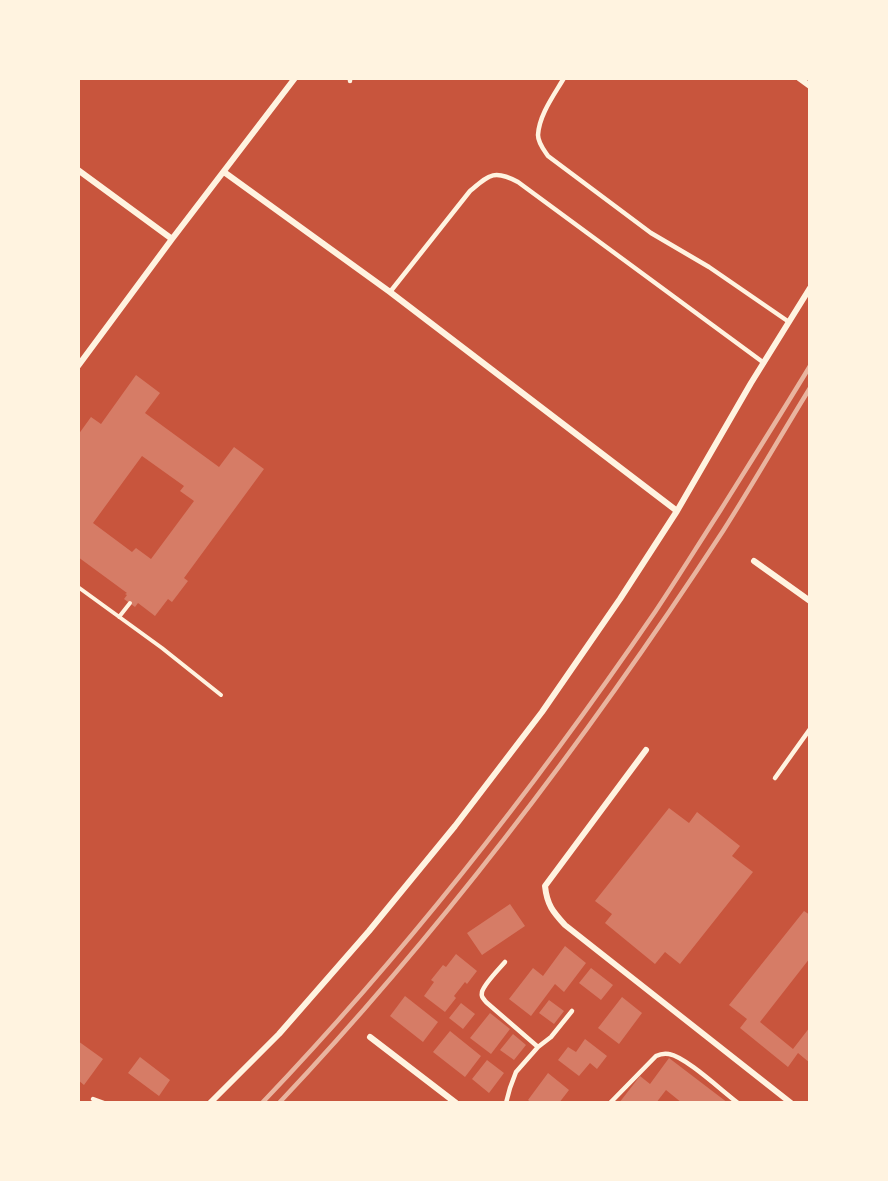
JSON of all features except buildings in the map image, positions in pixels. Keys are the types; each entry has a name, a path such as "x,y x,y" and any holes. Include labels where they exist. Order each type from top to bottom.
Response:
{"street":[{"path":"78,366 295,78"},
{"path":"799,78 810,86"},
{"path":"78,170 172,239"},
{"path":"224,172 390,292 677,511"},
{"path":"210,1103 279,1034 369,931 455,826 542,712 620,600 677,511 751,383 810,288"},
{"path":"754,561 810,601"},
{"path":"646,750 545,886 546,899 565,925 791,1103"},
{"path":"370,1037 456,1103"}],"lane":[{"path":"564,78 541,119 538,137 542,149 548,156 651,233 709,267 789,322"},
{"path":"390,292 470,191 484,179 494,175 505,175 518,182 764,363"},
{"path":"775,778 810,729"},
{"path":"505,962 482,991 482,997 538,1047"},
{"path":"506,1103 516,1072 538,1047 551,1037 572,1011"},
{"path":"610,1103 656,1056 666,1053 677,1056 738,1103"},
{"path":"93,1099 105,1103"}],"path":[{"path":"78,587 162,648 221,695"},
{"path":"119,617 130,603"}],"railway":[{"path":"262,1103 368,987 419,927 564,741 663,600 810,366"},
{"path":"279,1103 400,968 514,827 673,606 723,531 810,388"}]}
